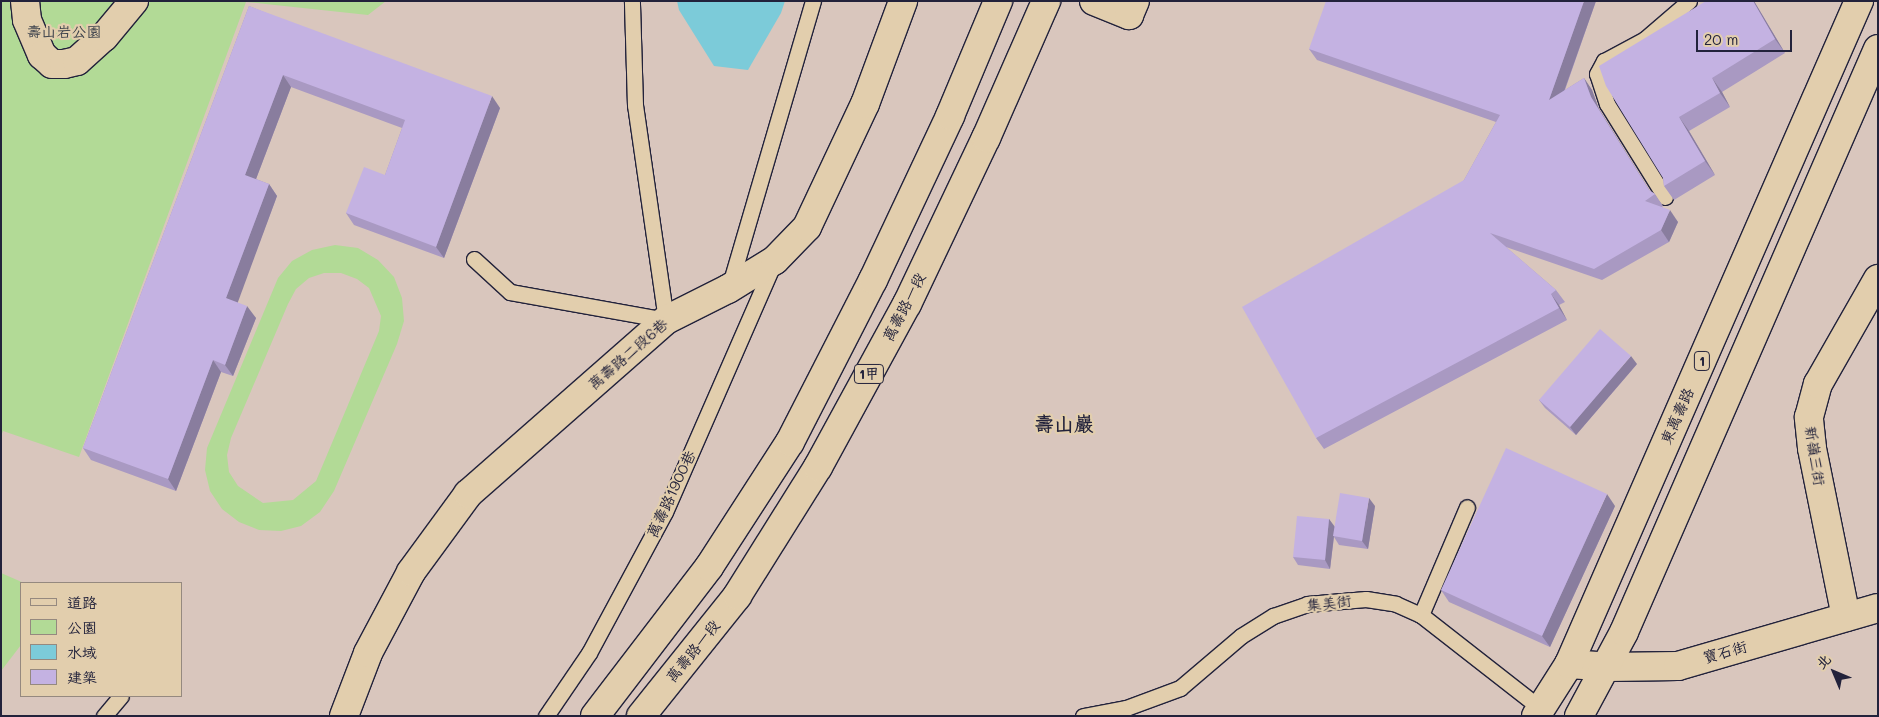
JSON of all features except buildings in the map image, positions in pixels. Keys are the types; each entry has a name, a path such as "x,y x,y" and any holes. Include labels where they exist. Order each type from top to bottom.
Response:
{"main road":[{"path":"25,1 27,20 42,55 52,64 77,61 104,37 134,1"},
{"name":"萬壽路二段6巷","path":"344,716 368,653 411,572 468,494 666,320 728,289 774,260 807,228 865,104 903,1"},
{"name":"1甲","path":"595,716 708,568 790,442 873,280 950,116 998,1"},
{"name":"萬壽路一段","path":"641,716 737,596 818,467 907,304 986,138 1046,1"},
{"path":"1094,1 1129,15 1135,1"},
{"name":"東萬壽路","path":"1542,713 1569,664 1859,1"},
{"path":"1579,716 1608,667 1878,49"},
{"name":"新嶺三街","path":"1846,617 1812,448 1808,417 1818,384 1878,278"},
{"name":"寶石街","path":"1569,664 1608,667 1678,666 1878,608"}],"lane":[{"path":"474,259 510,292 666,320 635,105 632,1"},
{"path":"728,289 813,1"},
{"path":"1665,197 1608,104 1597,74 1604,60 1645,39 1689,1"},
{"name":"萬壽路1900巷","path":"546,716 589,653 665,512 774,260"},
{"path":"1421,615 1467,507"},
{"name":"集美街","path":"1082,716 1126,708 1180,688 1241,636 1273,616 1307,604 1366,599 1396,604 1421,615 1542,713"},
{"path":"104,716 120,697"}],"green space":[{"name":"壽山岩公園","path":"1,1 386,1 368,15 246,2 79,457 3,431 1,436"},
{"path":"335,245 358,248 378,260 394,277 402,298 404,321 397,344 334,491 320,512 301,526 281,531 259,530 239,522 222,509 210,491 205,470 207,448 278,278 292,261 312,250","holes":["324,273 341,273 357,279 369,288 381,316 379,331 316,481 293,500 263,503 238,486 229,472 227,455 231,438 296,289 309,278"]},
{"path":"1,573 22,582 20,582 20,646 1,671"}],"water":[{"path":"677,1 785,1 781,13 748,70 714,66 679,10"}],"district":[{"name":"壽山巖","path":"1064,423"}]}
